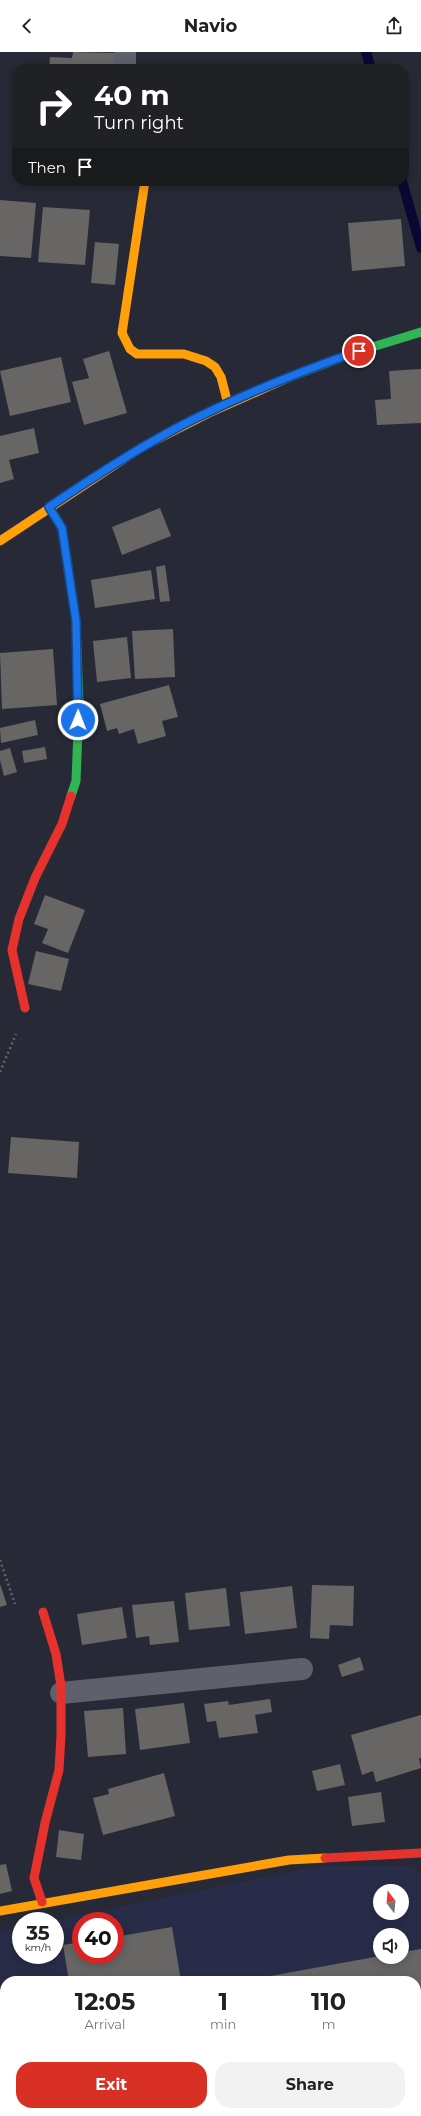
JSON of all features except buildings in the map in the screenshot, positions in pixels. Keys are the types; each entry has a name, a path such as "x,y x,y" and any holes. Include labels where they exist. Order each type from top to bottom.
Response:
{"street":[{"path":"125,52 125,64"},
{"path":"144,186 122,333 130,349 137,354 191,355 209,362 220,376 228,404"},
{"path":"0,541 49,507 142,447 196,418 317,366 387,341 421,332"},
{"path":"25,1008 12,950 19,919 35,878 62,824 76,781 79,705 76,621 62,528 49,507"},
{"path":"42,1902 34,1878 45,1823 59,1770 61,1692 56,1654 43,1612"},
{"path":"61,1692 302,1669"},
{"path":"0,1910 289,1860 421,1853"}],"path":[{"path":"0,1072 19,1029 25,1008"}],"shaded area":[{"path":"320,1866 414,1866 421,1875 421,1976 0,1976 0,1931 12,1929 12,1964 64,1964 64,1918 72,1917 72,1964 124,1964 124,1912 94,1912"}],"waterway":[{"path":"366,52 370,64"},
{"path":"403,186 421,248"}],"traffic: fast":[{"path":"290,377 356,352 421,332"},
{"path":"49,507 62,528 76,621 79,705 76,781 71,796"}],"traffic: slow":[{"path":"144,186 122,333 130,349 137,354 184,354 206,361 215,367 221,377 228,404"},
{"path":"0,541 142,447 209,413 290,377"},
{"path":"0,1911 289,1860 325,1858"}],"traffic: jam":[{"path":"25,1008 12,950 19,919 35,878 62,824 71,796"},
{"path":"42,1902 34,1878 45,1823 59,1770 61,1735 61,1686 56,1654 43,1612"},
{"path":"325,1858 421,1853"}],"route":[{"path":"78,720 79,705 76,621 62,528 49,507 142,447 196,418 317,366 359,351"}]}
